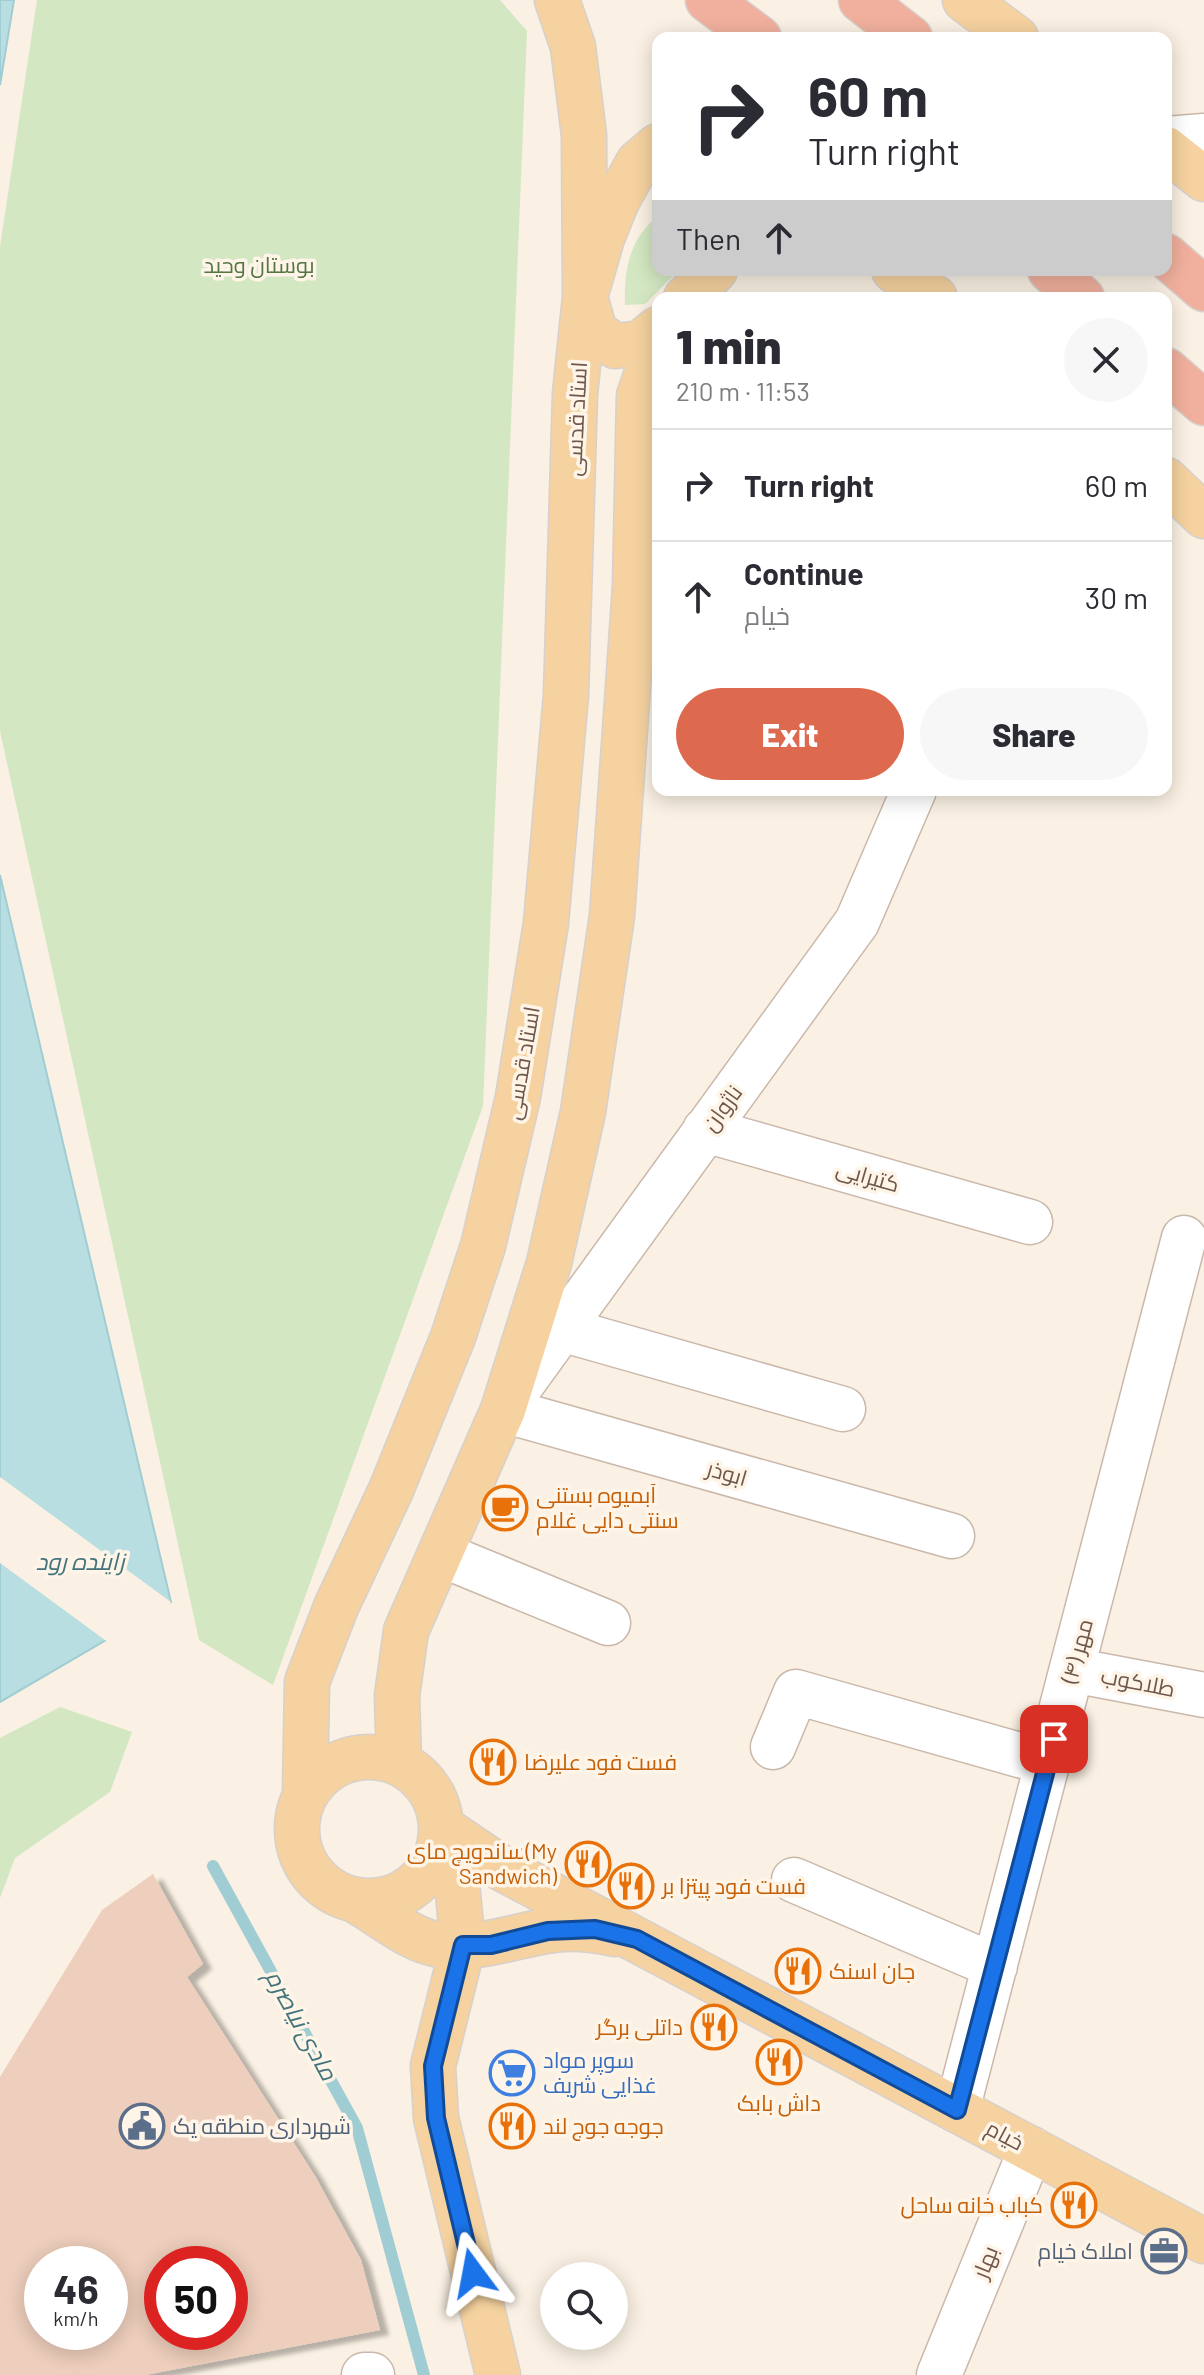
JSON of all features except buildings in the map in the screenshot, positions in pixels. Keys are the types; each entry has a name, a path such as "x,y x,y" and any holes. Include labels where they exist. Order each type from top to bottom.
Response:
{"highway":[{"path":"708,0 751,32"},
{"path":"861,0 902,32"},
{"path":"1172,261 1204,289"},
{"path":"1057,276 1075,292"},
{"path":"1172,375 1204,403"}],"main road":[{"path":"557,0 573,47 584,135 585,297 595,332 615,346 641,343 652,334"},
{"path":"965,0 1008,32"},
{"path":"585,297 602,238 617,201 638,163 652,151"},
{"path":"1172,154 1204,179"},
{"path":"617,201 652,180"},
{"path":"692,292 709,276"},
{"path":"903,276 926,292"},
{"path":"923,276 938,292"},
{"name":"استاد قدسی","path":"305,1795 307,1682 336,1607 391,1490 453,1337 483,1246 518,1097 546,923 566,695 575,394 585,297"},
{"path":"399,1763 397,1696 406,1631 503,1410 549,1263 583,1112 612,916 646,591 639,396 652,358"},
{"path":"1172,486 1204,516"},
{"path":"498,2375 436,2118 433,2066 463,1945 457,1884 438,1807 429,1789 416,1774 399,1763 378,1757 356,1757 346,1761 318,1777 305,1795 297,1817 296,1840 304,1862 317,1881 336,1895 358,1902 414,1937 441,1945 463,1945 491,1945 548,1931 595,1929 637,1939"},
{"path":"358,1902 384,1900 407,1891 426,1874 438,1851 441,1827"},
{"path":"441,1827 503,1869 637,1939"},
{"name":"خیام","path":"637,1939 1031,2149 1203,2236"}],"street":[{"path":"1172,139 1204,136"},
{"name":"ناژوان","path":"503,1410 857,922 911,796"},
{"name":"کتیرایی","path":"705,1130 1030,1222"},
{"name":"مهر (۴)","path":"957,2110 1184,1238"},
{"path":"561,1329 843,1409"},
{"name":"ابوذر","path":"503,1410 952,1536"},
{"path":"440,1554 608,1623"},
{"name":"طلاکوب","path":"1072,1670 1204,1695"},
{"path":"773,1747 796,1692 1048,1763"},
{"path":"794,1880 995,1966"},
{"name":"بهار","path":"939,2375 1031,2149"},
{"path":"364,2375 372,2375"}],"green space":[{"name":"بوستان وحید","path":"37,0 500,0 527,31 483,1106 273,1685 199,1640 0,731 0,247"},
{"path":"652,221 652,276 673,276 657,292 652,292 652,297 645,304 625,305 630,256"},
{"path":"60,1707 132,1732 110,1792 15,1858 0,1898 0,1738"}],"water":[{"path":"0,0 14,0 0,85"},
{"name":"زاینده رود","path":"0,875 171,1602 0,1702"}],"pier":[{"path":"0,1477 171,1602 166,1610 109,1643 0,1563"}],"waterway":[{"name":"مادی نیاصرم","path":"213,1866 357,2128 424,2375"}],"tunnel":[{"path":"1172,394 1204,351"}],"place":[{"name":"آبمیوه بستنی سنتی دایی غلام","path":"505,1508"},
{"name":"فست فود علیرضا","path":"493,1762"},
{"name":"ساندویچ مای(My Sandwich)","path":"588,1864"},
{"name":"فست فود پیتزا بر","path":"631,1886"},
{"name":"جان اسنک","path":"798,1971"},
{"name":"داتلی برگر","path":"714,2027"},
{"name":"داش بابک","path":"779,2062"},
{"name":"سوپر مواد غذایی شریف","path":"512,2073"},
{"name":"شهرداری منطقه یک","path":"142,2126"},
{"name":"جوجه جوج لند","path":"512,2126"},
{"name":"کباب خانه ساحل","path":"1074,2205"},
{"name":"املاک خیام","path":"1164,2251"}],"route":[{"path":"473,2273 436,2118 433,2066 463,1945 491,1945 548,1931 595,1929 637,1939 957,2110 1054,1739"}]}
